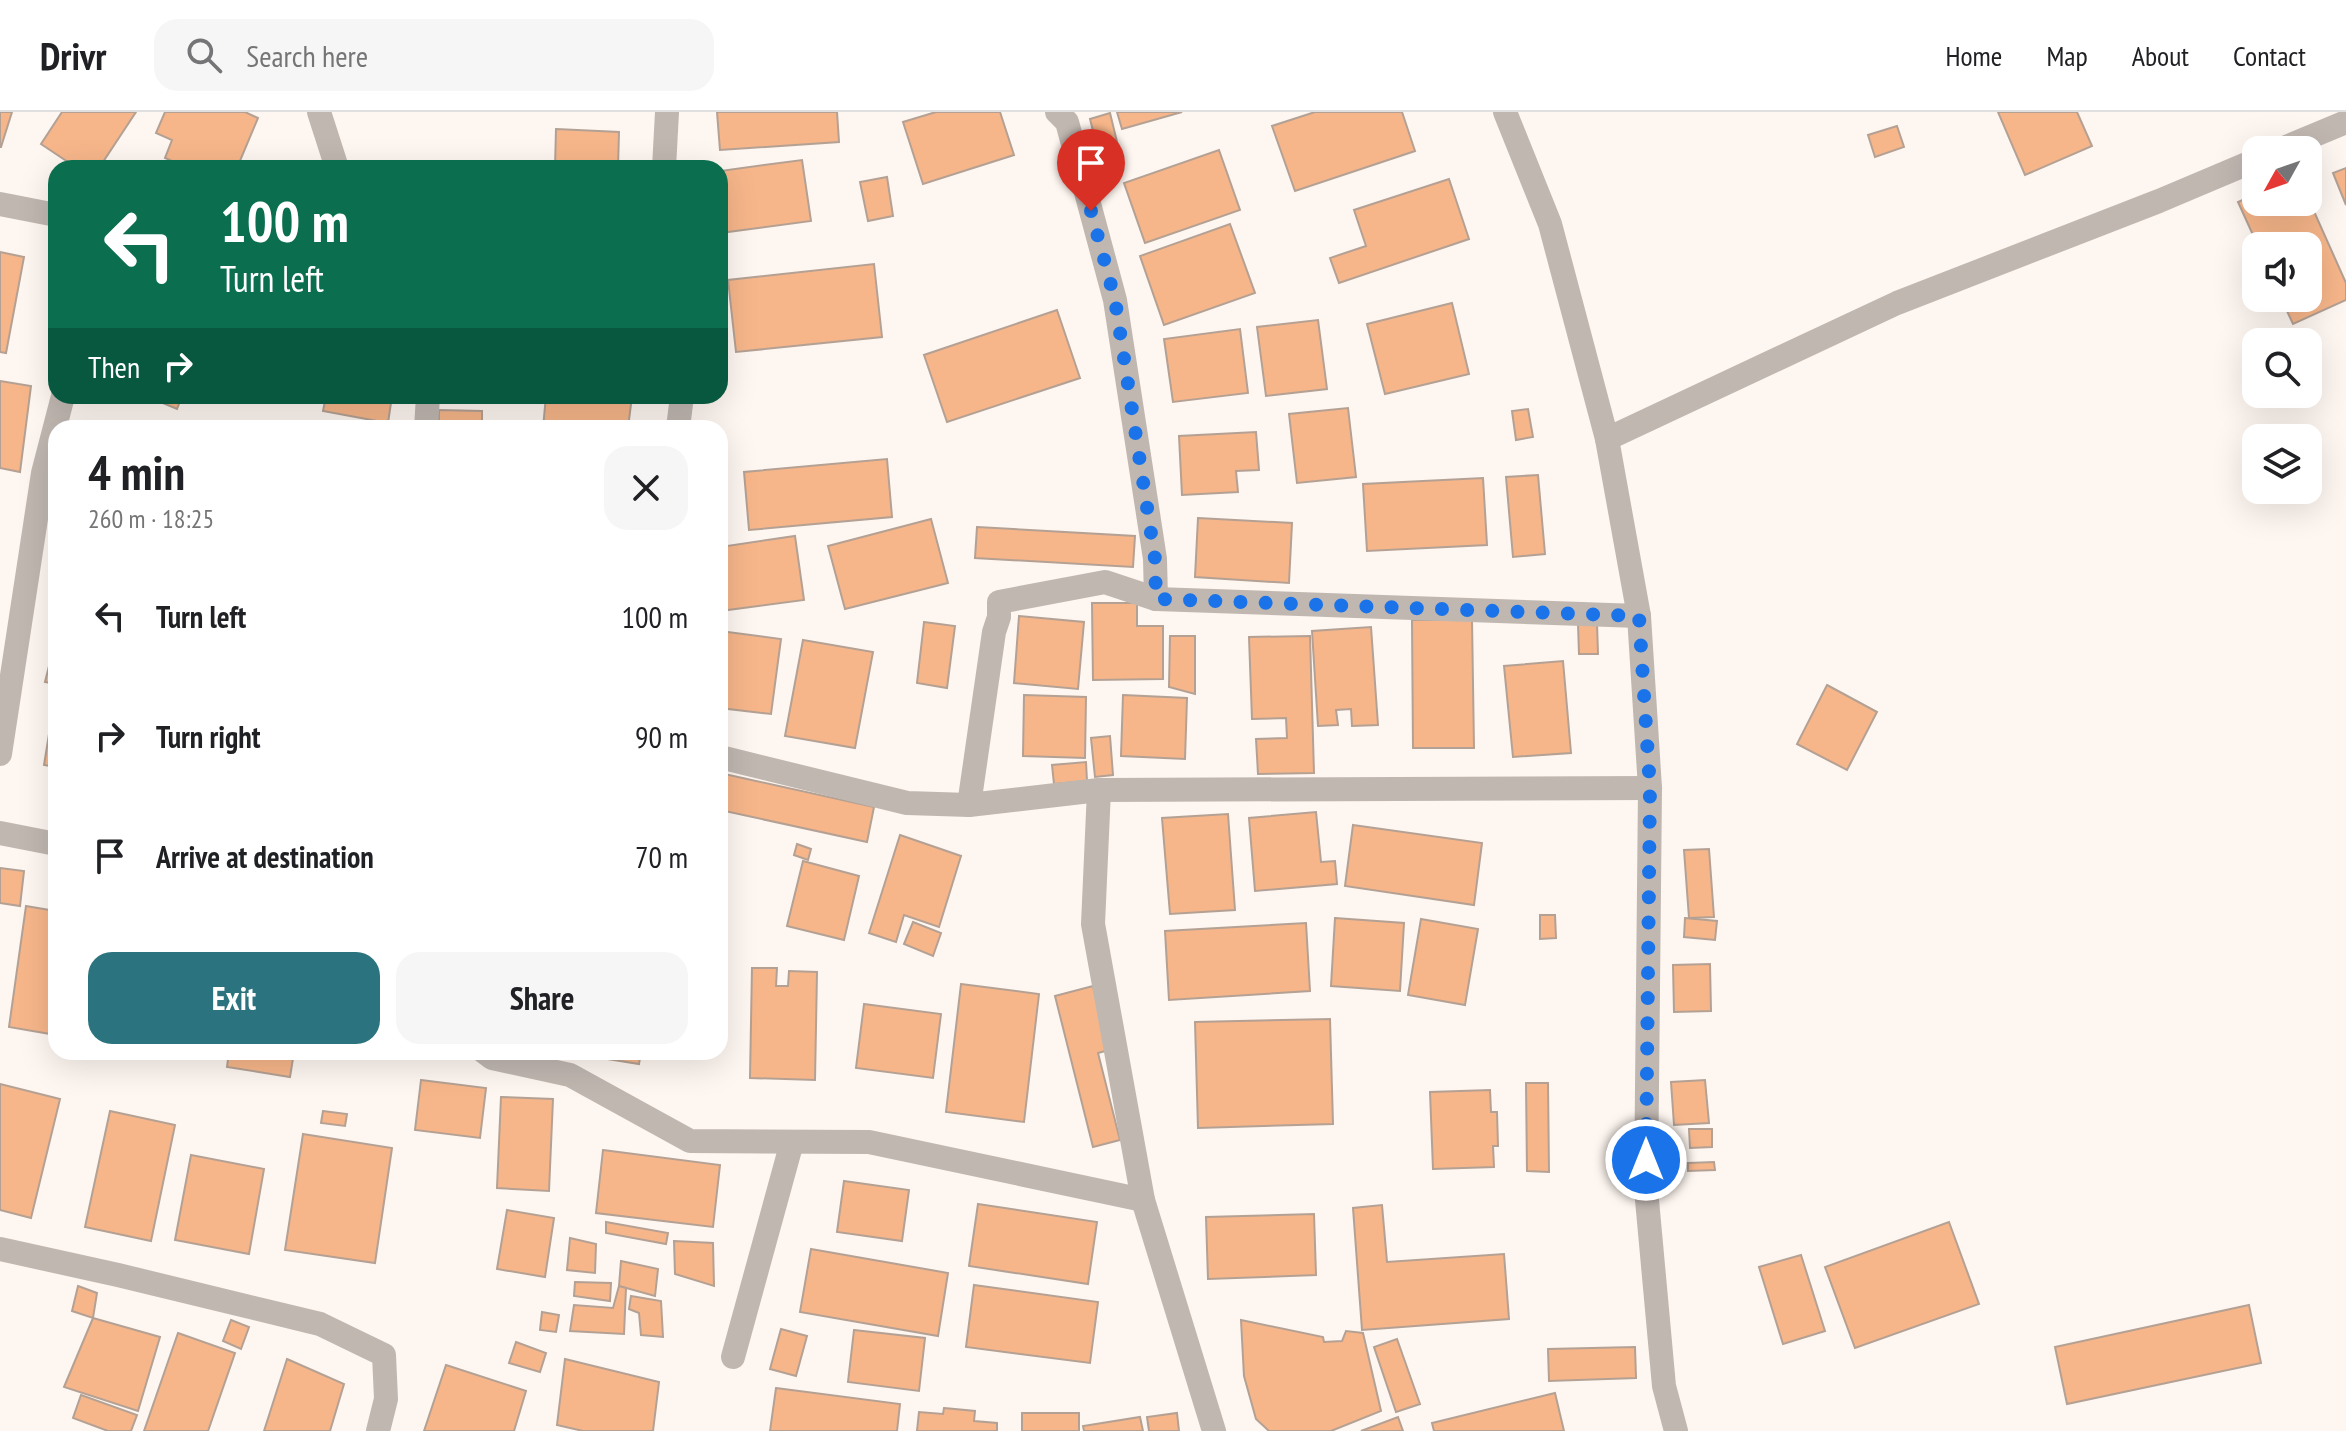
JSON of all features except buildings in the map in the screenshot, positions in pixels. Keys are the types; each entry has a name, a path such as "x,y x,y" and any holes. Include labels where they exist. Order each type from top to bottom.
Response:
{"street":[{"path":"319,112 334,160"},
{"path":"664,160 667,112"},
{"path":"1057,112 1067,122 1115,300 1155,559 1156,599"},
{"path":"1505,112 1550,224 1607,439 1639,616 1650,788 1646,1189 1664,1386 1676,1431"},
{"path":"2312,136 2346,122"},
{"path":"1607,439 1897,303 2242,166"},
{"path":"0,204 48,213"},
{"path":"0,754 48,454"},
{"path":"969,805 999,602 1105,582 1156,599 1639,616"},
{"path":"728,759 907,803 969,805 1099,790 1650,788"},
{"path":"1099,790 1093,924 1143,1200 1214,1431"},
{"path":"0,833 48,842"},
{"path":"501,1060 570,1075 690,1141 869,1142 1143,1200"},
{"path":"733,1357 792,1142"},
{"path":"0,1249 320,1324 384,1355 386,1399 378,1431"}],"route":[{"path":"1091,211 1115,300 1155,559 1156,599 1639,616 1650,788 1646,1160"}]}
